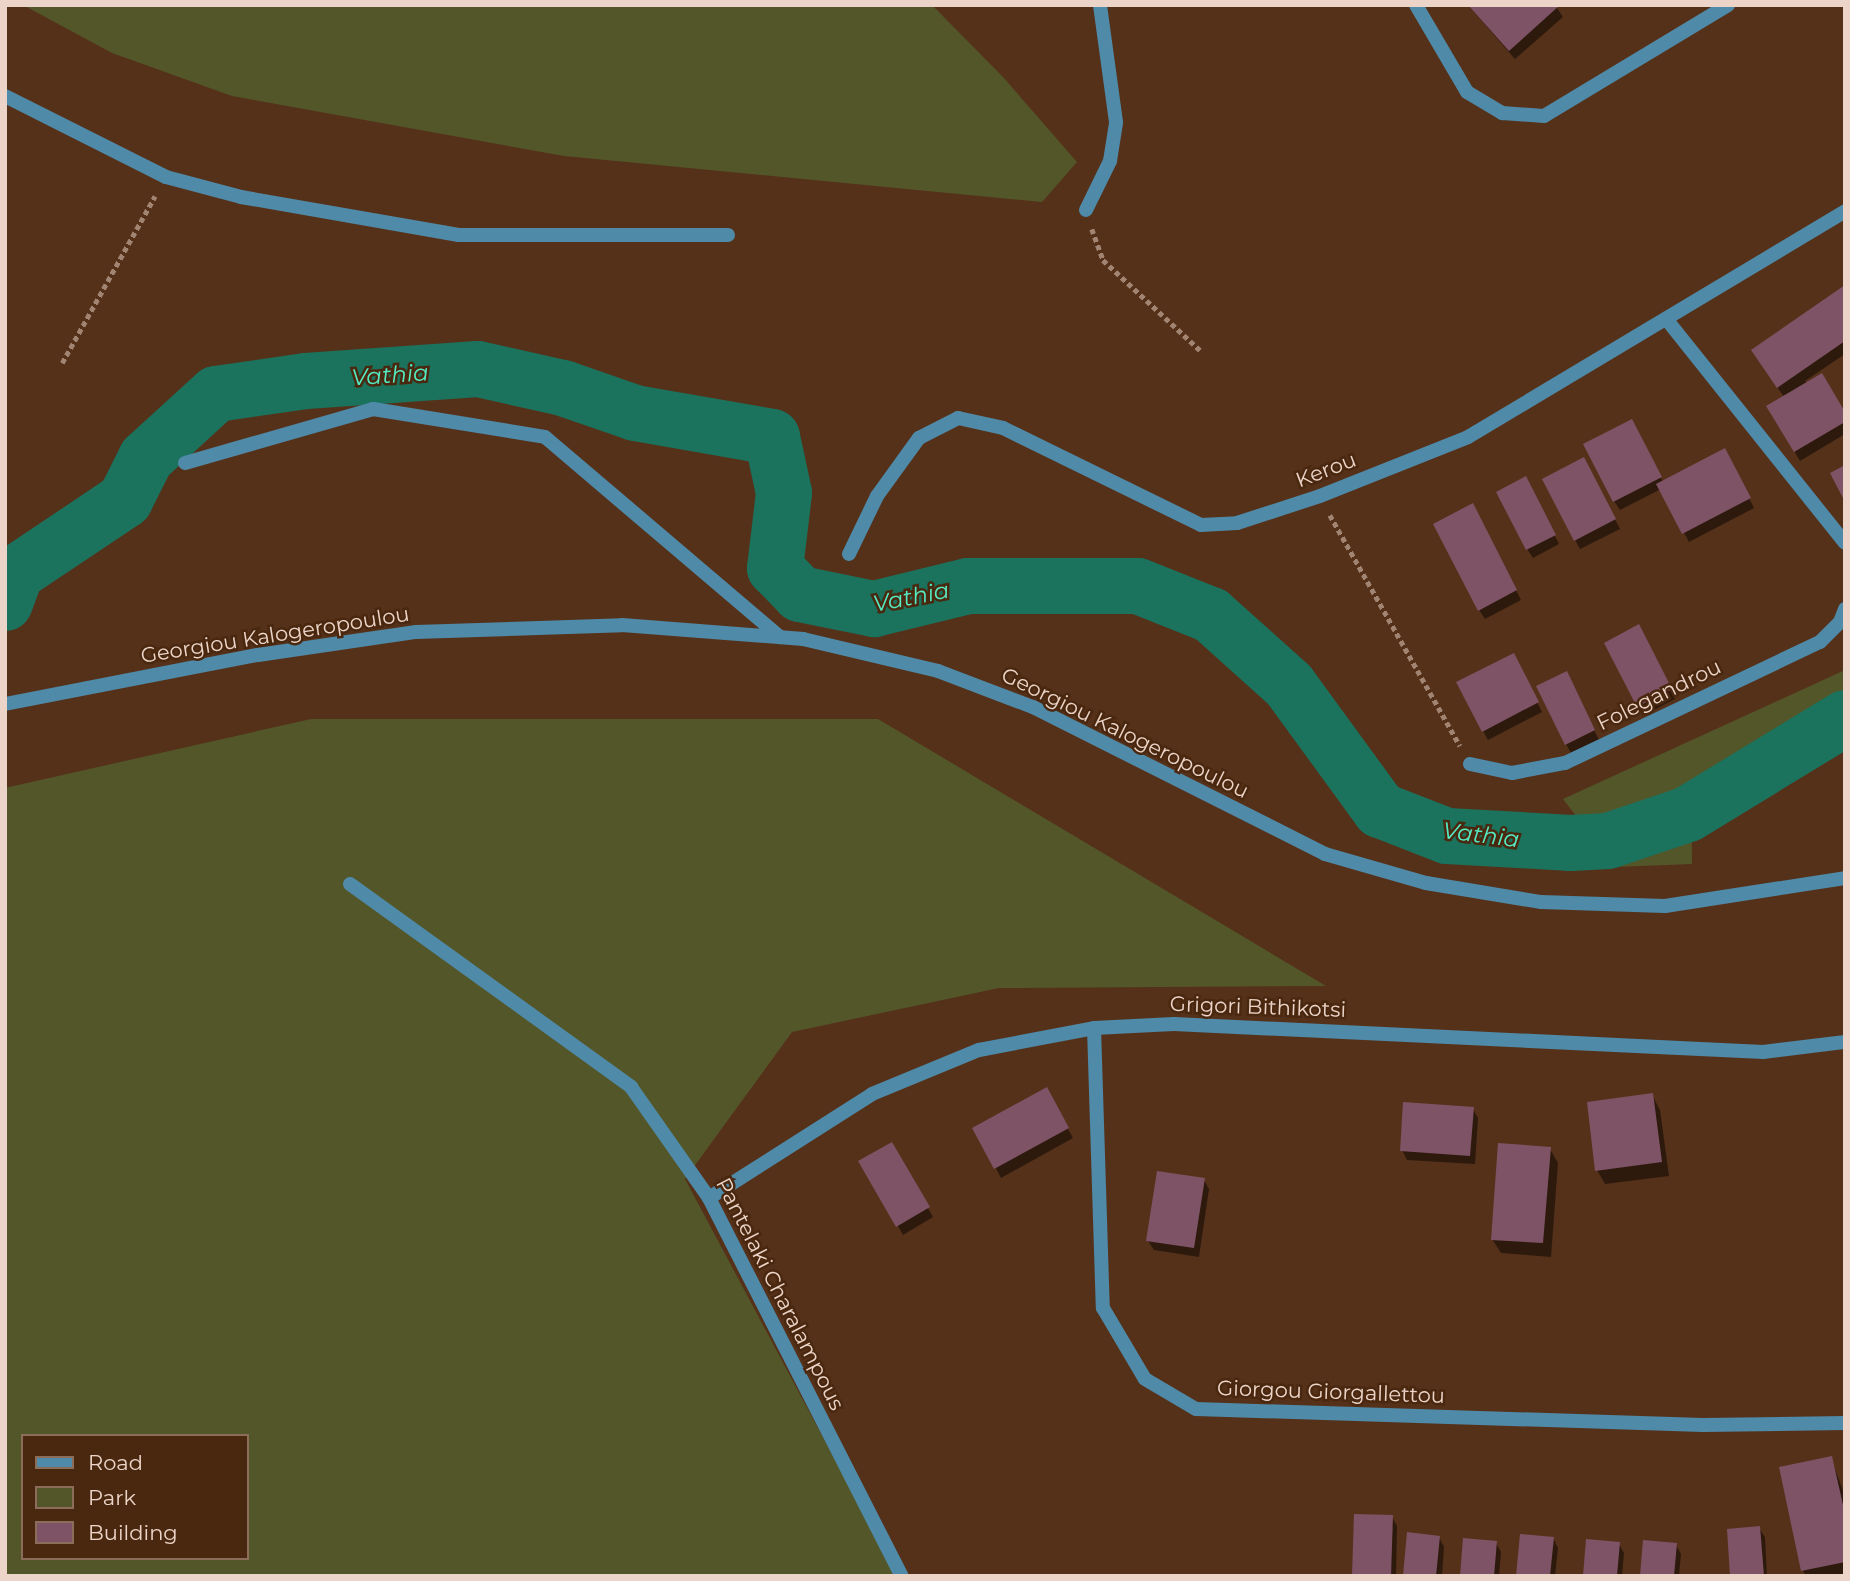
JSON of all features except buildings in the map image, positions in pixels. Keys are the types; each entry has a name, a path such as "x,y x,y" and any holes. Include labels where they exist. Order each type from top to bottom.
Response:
{"street":[{"path":"1086,210 1110,161 1116,122 1100,5"},
{"path":"1416,5 1467,92 1503,113 1544,116 1728,5"},
{"path":"5,96 166,177 241,197 459,235 728,235"},
{"name":"Kerou","path":"849,554 877,496 919,438 958,418 1003,428 1201,525 1237,523 1320,496 1468,437 1845,211"},
{"path":"1667,320 1845,543"},
{"path":"185,463 373,409 545,437 780,637"},
{"name":"Folegandrou","path":"1470,764 1512,773 1564,763 1820,642 1840,622 1845,609"},
{"name":"Georgiou Kalogeropoulou","path":"5,704 258,654 416,632 622,625 780,637 937,671 985,689 1032,707 1325,854 1426,883 1541,902 1665,906 1845,878"},
{"name":"Pantelaki Charalampous","path":"350,884 631,1087 709,1198 902,1576"},
{"name":"Grigori Bithikotsi","path":"709,1198 872,1094 979,1049 1094,1028 1174,1024 1763,1052 1845,1042"},
{"name":"Giorgou Giorgallettou","path":"1094,1028 1103,1308 1144,1379 1196,1409 1703,1425 1845,1423"}],"path":[{"path":"62,363 166,177"},
{"path":"1086,210 1103,260 1201,351"},
{"path":"1320,496 1470,764"}],"green space":[{"path":"23,5 932,5 1003,77 1077,162 1042,202 564,156 232,96 112,53"},
{"path":"1845,670 1845,739 1691,793 1692,864 1615,867 1563,799"},
{"path":"311,719 878,719 1326,986 999,988 792,1032 685,1179 897,1576 5,1576 5,788"}],"waterway":[{"name":"Vathia","path":"5,603 16,573 125,500 146,458 216,394 306,381 478,369 563,388 635,413 772,437 784,493 775,568 800,594 874,609 968,586 1138,586 1211,615 1289,685 1380,810 1447,836 1571,843 1608,841 1688,814 1845,718"}]}
